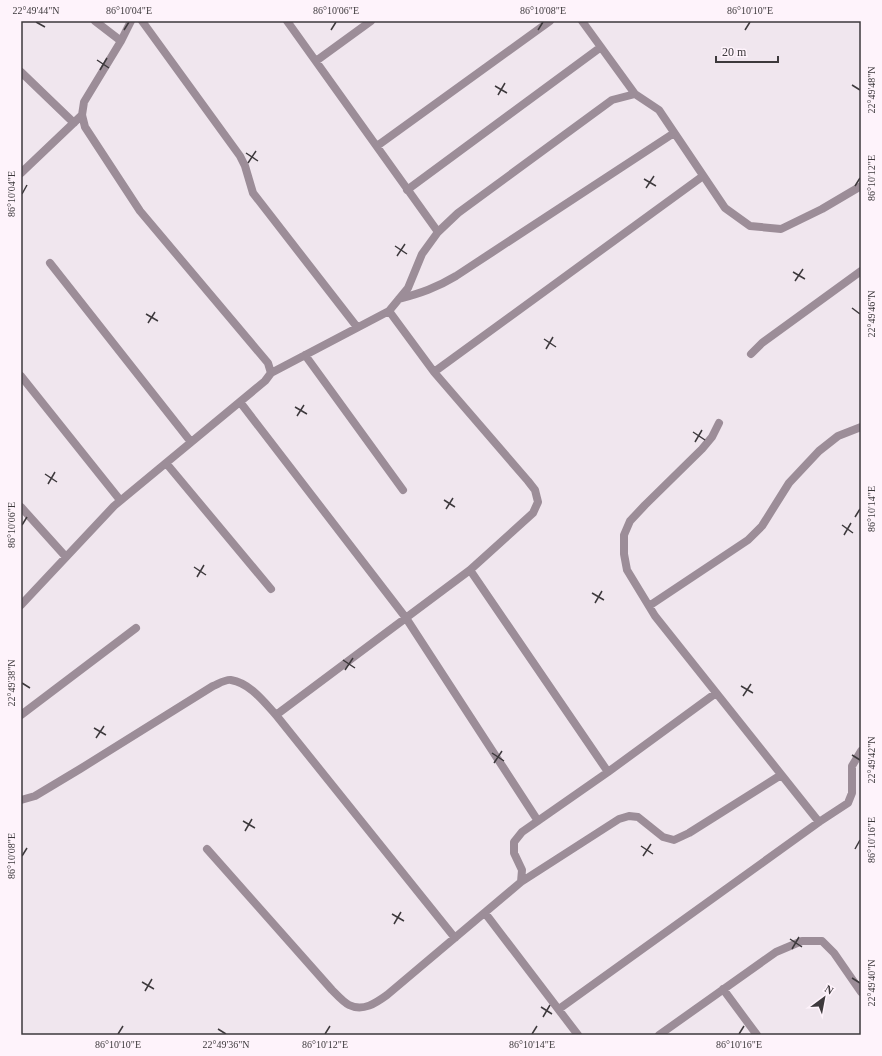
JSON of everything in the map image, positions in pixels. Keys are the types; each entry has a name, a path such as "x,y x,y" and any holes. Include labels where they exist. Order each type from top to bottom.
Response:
{"street":[{"path":"94,21 121,41"},
{"path":"131,21 121,41 84,102 82,115 85,126 140,211 268,363 271,373"},
{"path":"142,21 240,156 245,166 253,193 358,327"},
{"path":"288,21 438,232"},
{"path":"316,61 371,21"},
{"path":"377,146 550,21"},
{"path":"582,21 635,94 659,110 725,208 750,226 781,229 822,209 861,186"},
{"path":"407,190 601,47"},
{"path":"21,72 74,122"},
{"path":"21,605 120,500 265,382 271,373 389,311 408,288 422,254 438,232 458,213 612,100 635,94"},
{"path":"21,173 82,115"},
{"path":"399,299 421,294 456,276 674,133"},
{"path":"434,372 703,176"},
{"path":"50,263 191,442"},
{"path":"751,354 762,343 861,271"},
{"path":"276,715 470,570 533,513 538,502 535,490 528,480 434,372 389,311"},
{"path":"305,355 403,490"},
{"path":"21,376 120,500"},
{"path":"240,402 406,618 538,821"},
{"path":"718,423 712,437 702,449 645,504 630,521 624,535 624,554 627,570 655,616 819,822"},
{"path":"649,606 748,540 762,526 789,483 818,451 838,436 861,427"},
{"path":"166,463 271,589"},
{"path":"21,507 66,556"},
{"path":"470,570 608,772"},
{"path":"21,716 136,628"},
{"path":"21,800 34,796 80,769 212,686 230,680 241,684 254,692 276,715 455,938"},
{"path":"521,882 522,870 514,852 514,842 522,832 608,772 716,693"},
{"path":"559,1009 819,822 848,803 852,793 852,766 861,751"},
{"path":"206,849 332,990 349,1005 362,1008 373,1004 387,995 521,882 619,819 629,816 638,817 663,837 674,840 689,833 781,775"},
{"path":"485,913 578,1035"},
{"path":"659,1035 776,952 802,941 822,941 834,952 861,992"},
{"path":"724,989 757,1035"}]}
